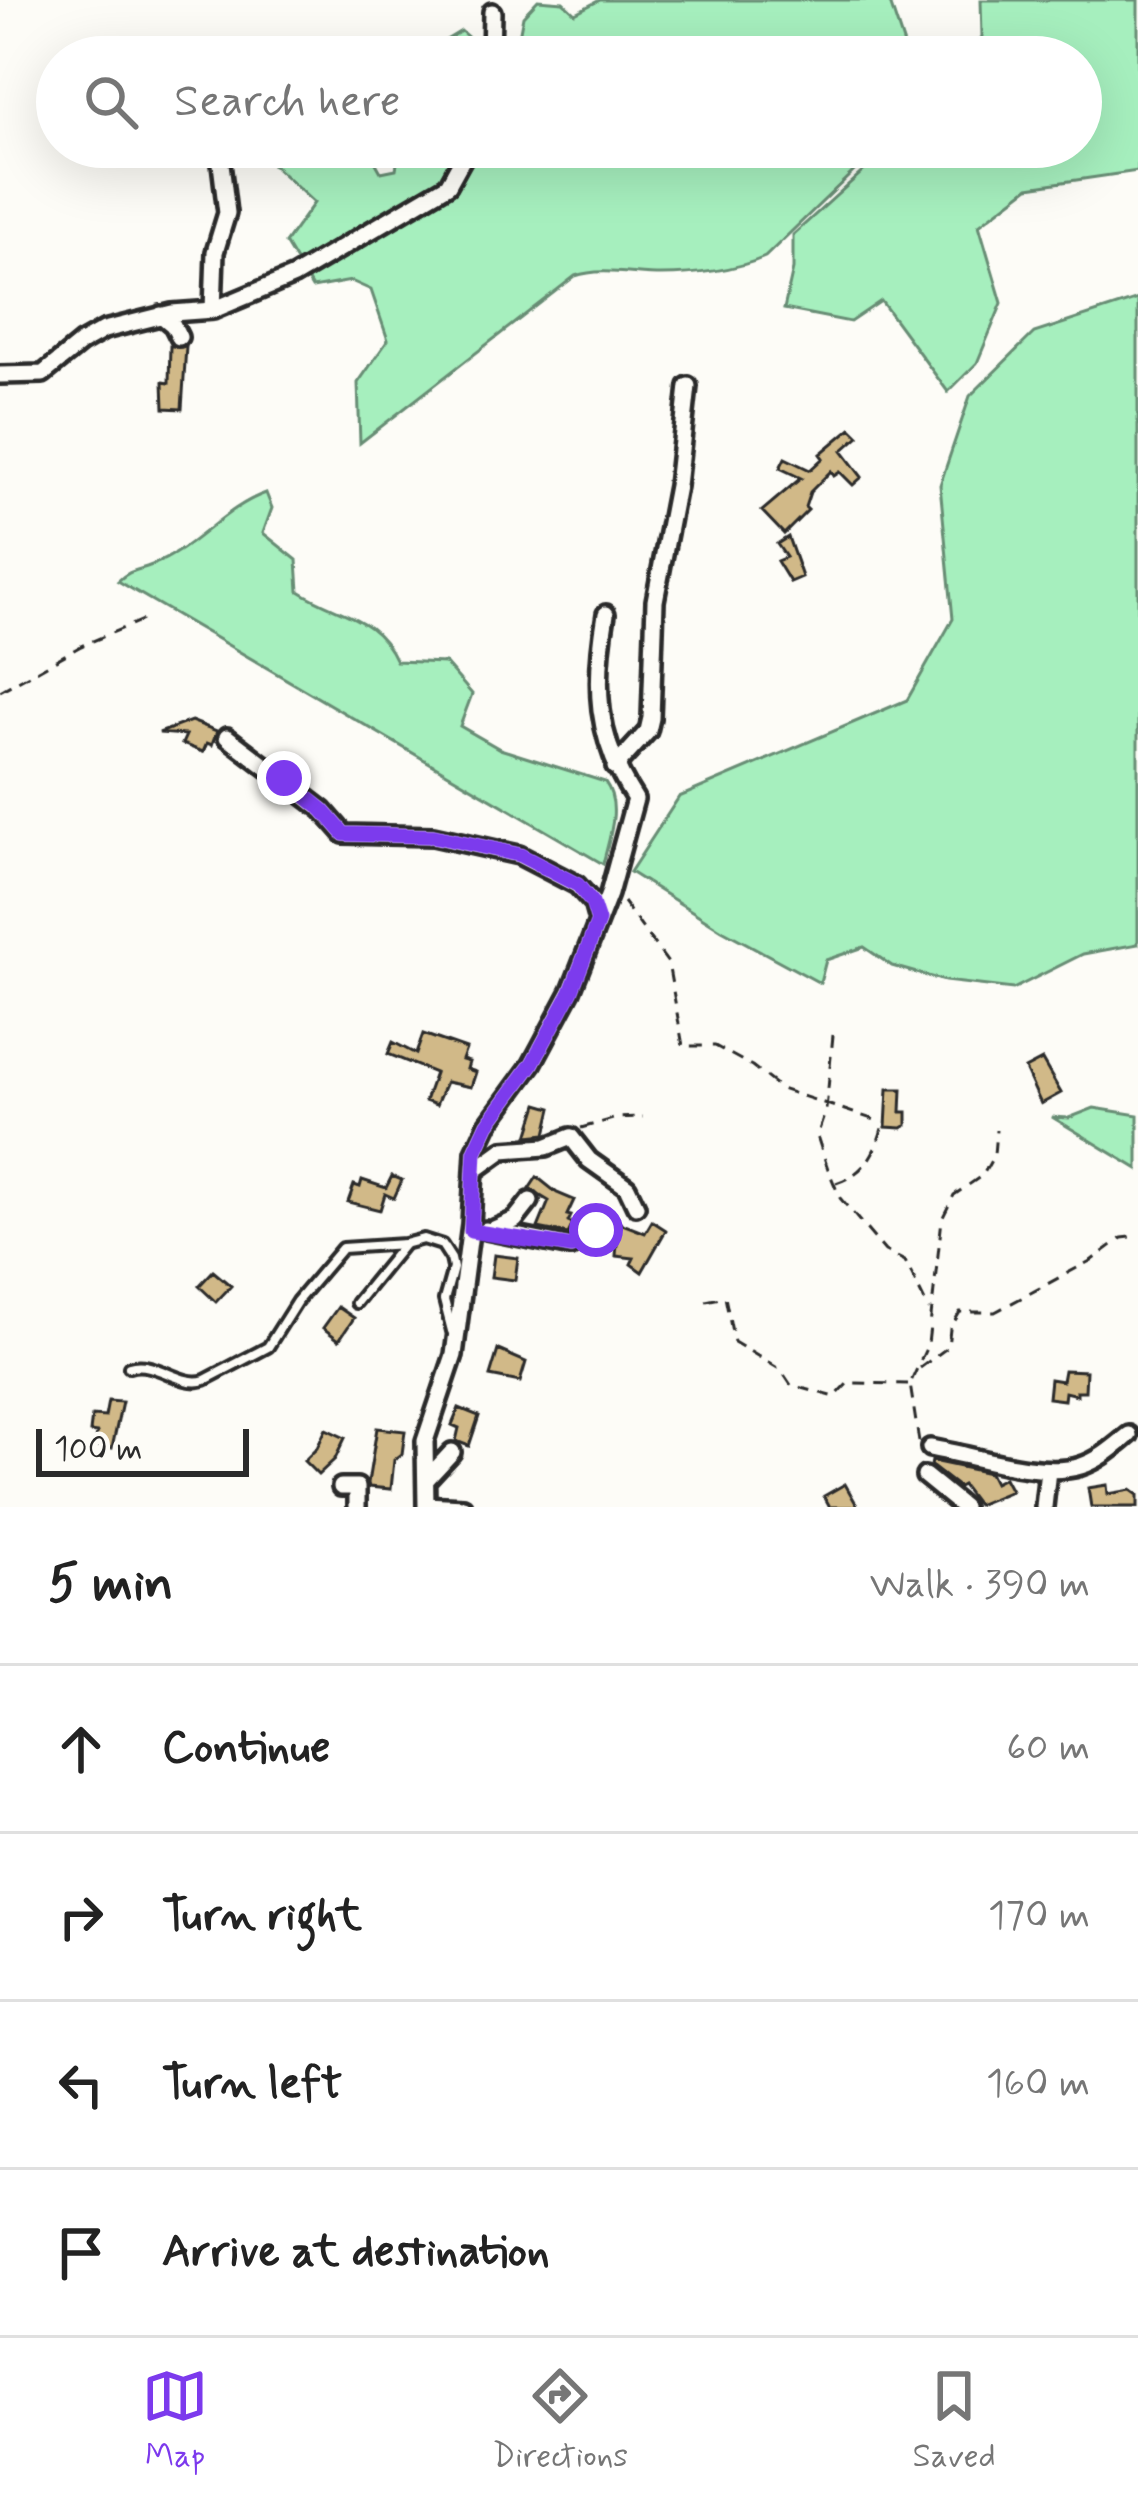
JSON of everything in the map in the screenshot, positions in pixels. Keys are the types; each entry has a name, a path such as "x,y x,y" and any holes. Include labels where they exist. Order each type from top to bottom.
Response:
{"street":[{"path":"491,36 492,12"},
{"path":"213,310 215,252 227,213 222,168"},
{"path":"0,375 43,374 104,330 160,315 213,310 295,276 448,185 457,168"},
{"path":"160,315 179,337"},
{"path":"615,767 648,731 651,718 655,601 677,486 688,386"},
{"path":"463,1507 426,1506 425,1441 455,1351 478,1231 475,1152 532,1064 571,992 601,915 635,799 615,767 597,695 606,614"},
{"path":"227,737 323,810 344,834 434,836 520,855 578,885 601,915"},
{"path":"474,1172 503,1150 546,1147 571,1136 589,1160 627,1186 636,1206"},
{"path":"478,1231 500,1229 515,1220 530,1201"},
{"path":"478,1231 572,1247 596,1230"},
{"path":"930,1448 1048,1470 1077,1468 1129,1435"},
{"path":"425,1480 452,1452"},
{"path":"1043,1507 1048,1470"},
{"path":"925,1476 963,1507"},
{"path":"341,1487 357,1487 357,1507"}],"lane":[{"path":"129,1367 142,1363 196,1383 205,1380 268,1347 297,1301 341,1248 423,1239 442,1245 452,1258 444,1300 455,1351"},
{"path":"356,1303 404,1244"}],"path":[{"path":"0,691 81,646 148,618"},
{"path":"601,915 619,897 668,963 683,1046 716,1046 781,1089 878,1121"},
{"path":"833,1035 826,1110 817,1136 840,1198 885,1251 905,1261 930,1312"},
{"path":"571,1136 585,1125 643,1117"},
{"path":"834,1184 854,1175 873,1156 882,1128"},
{"path":"930,1448 922,1447 915,1437 910,1384 928,1344 942,1219 954,1195 983,1175 994,1155 996,1130"},
{"path":"918,1368 948,1347 950,1329 960,1312 994,1312 1092,1260 1122,1238 1138,1236"},
{"path":"706,1300 725,1297 734,1342 782,1370 791,1384 805,1391 835,1396 848,1383 910,1384"}],"green space":[{"path":"538,0 563,2 575,13 600,0 889,0 901,36 519,36 523,16"},
{"path":"981,0 1138,0 1138,171 1029,187 979,225 1002,303 977,363 948,392 881,301 850,322 784,309 793,269 793,235 867,168 1102,168 1102,36 982,36"},
{"path":"276,168 379,168 381,172 396,168 857,168 765,257 701,273 575,276 360,443 358,383 388,340 371,290 351,281 312,288 285,243 314,203"},
{"path":"1138,299 1138,944 1083,954 1013,989 945,981 892,966 864,947 826,960 820,983 722,930 630,872 679,797 907,700 953,619 940,485 970,396 1034,333"},
{"path":"266,493 272,508 263,533 297,560 299,591 367,625 396,661 445,663 472,694 460,726 500,749 605,782 613,811 603,864 118,581 167,558 236,508"},
{"path":"1094,1108 1138,1115 1138,1169 1052,1117 1069,1118"}],"building":[{"path":"170,346 186,346 182,409 164,408"},
{"path":"851,428 859,436 842,451 862,477 853,485 840,472 834,476 831,471 810,492 808,510 784,534 762,511 801,478 780,468 785,458 810,470 823,458 820,454"},
{"path":"788,537 802,577 790,582 777,561 786,557 777,544"},
{"path":"191,721 217,731 212,745 207,743 203,752 182,744 186,735 159,733"},
{"path":"423,1034 466,1049 462,1060 476,1072 471,1087 446,1082 436,1105 425,1101 435,1073 388,1054 393,1042 416,1054"},
{"path":"1042,1060 1061,1093 1041,1104 1025,1069"},
{"path":"888,1089 902,1089 901,1112 907,1112 907,1125 902,1128 886,1127"},
{"path":"538,1104 552,1108 546,1134 528,1136"},
{"path":"392,1176 402,1180 394,1198 385,1194 380,1210 348,1202 354,1185 360,1187 362,1180 386,1188"},
{"path":"537,1177 574,1200 567,1215 573,1224 568,1234 538,1228 549,1201 529,1189"},
{"path":"652,1221 666,1230 642,1272 631,1264 634,1258 616,1256 618,1231 620,1223 645,1233"},
{"path":"494,1255 518,1258 515,1280 491,1277"},
{"path":"213,1271 231,1286 216,1302 199,1286"},
{"path":"338,1307 354,1318 339,1340 323,1328"},
{"path":"498,1350 526,1362 520,1382 490,1376"},
{"path":"1064,1370 1086,1371 1085,1391 1065,1392 1064,1400 1048,1398 1050,1379 1062,1381"},
{"path":"108,1401 122,1402 112,1448 95,1446 97,1433 90,1432 92,1416 105,1417"},
{"path":"459,1408 479,1416 469,1446 456,1441 459,1428 452,1425"},
{"path":"377,1428 405,1431 402,1454 394,1460 391,1489 369,1487 368,1483"},
{"path":"326,1429 345,1438 335,1459 318,1475 304,1461"},
{"path":"932,1461 989,1473 994,1483 1004,1478 1011,1491 977,1505 962,1485 958,1487 931,1466"},
{"path":"845,1484 858,1507 830,1507 824,1496"},
{"path":"1107,1485 1108,1494 1131,1490 1138,1495 1138,1507 1091,1507 1088,1488"}],"route":[{"path":"284,778 344,834 434,836 520,855 578,885 592,903 598,921 571,992 532,1064 488,1124 475,1152 471,1231 572,1247 596,1230"}]}
